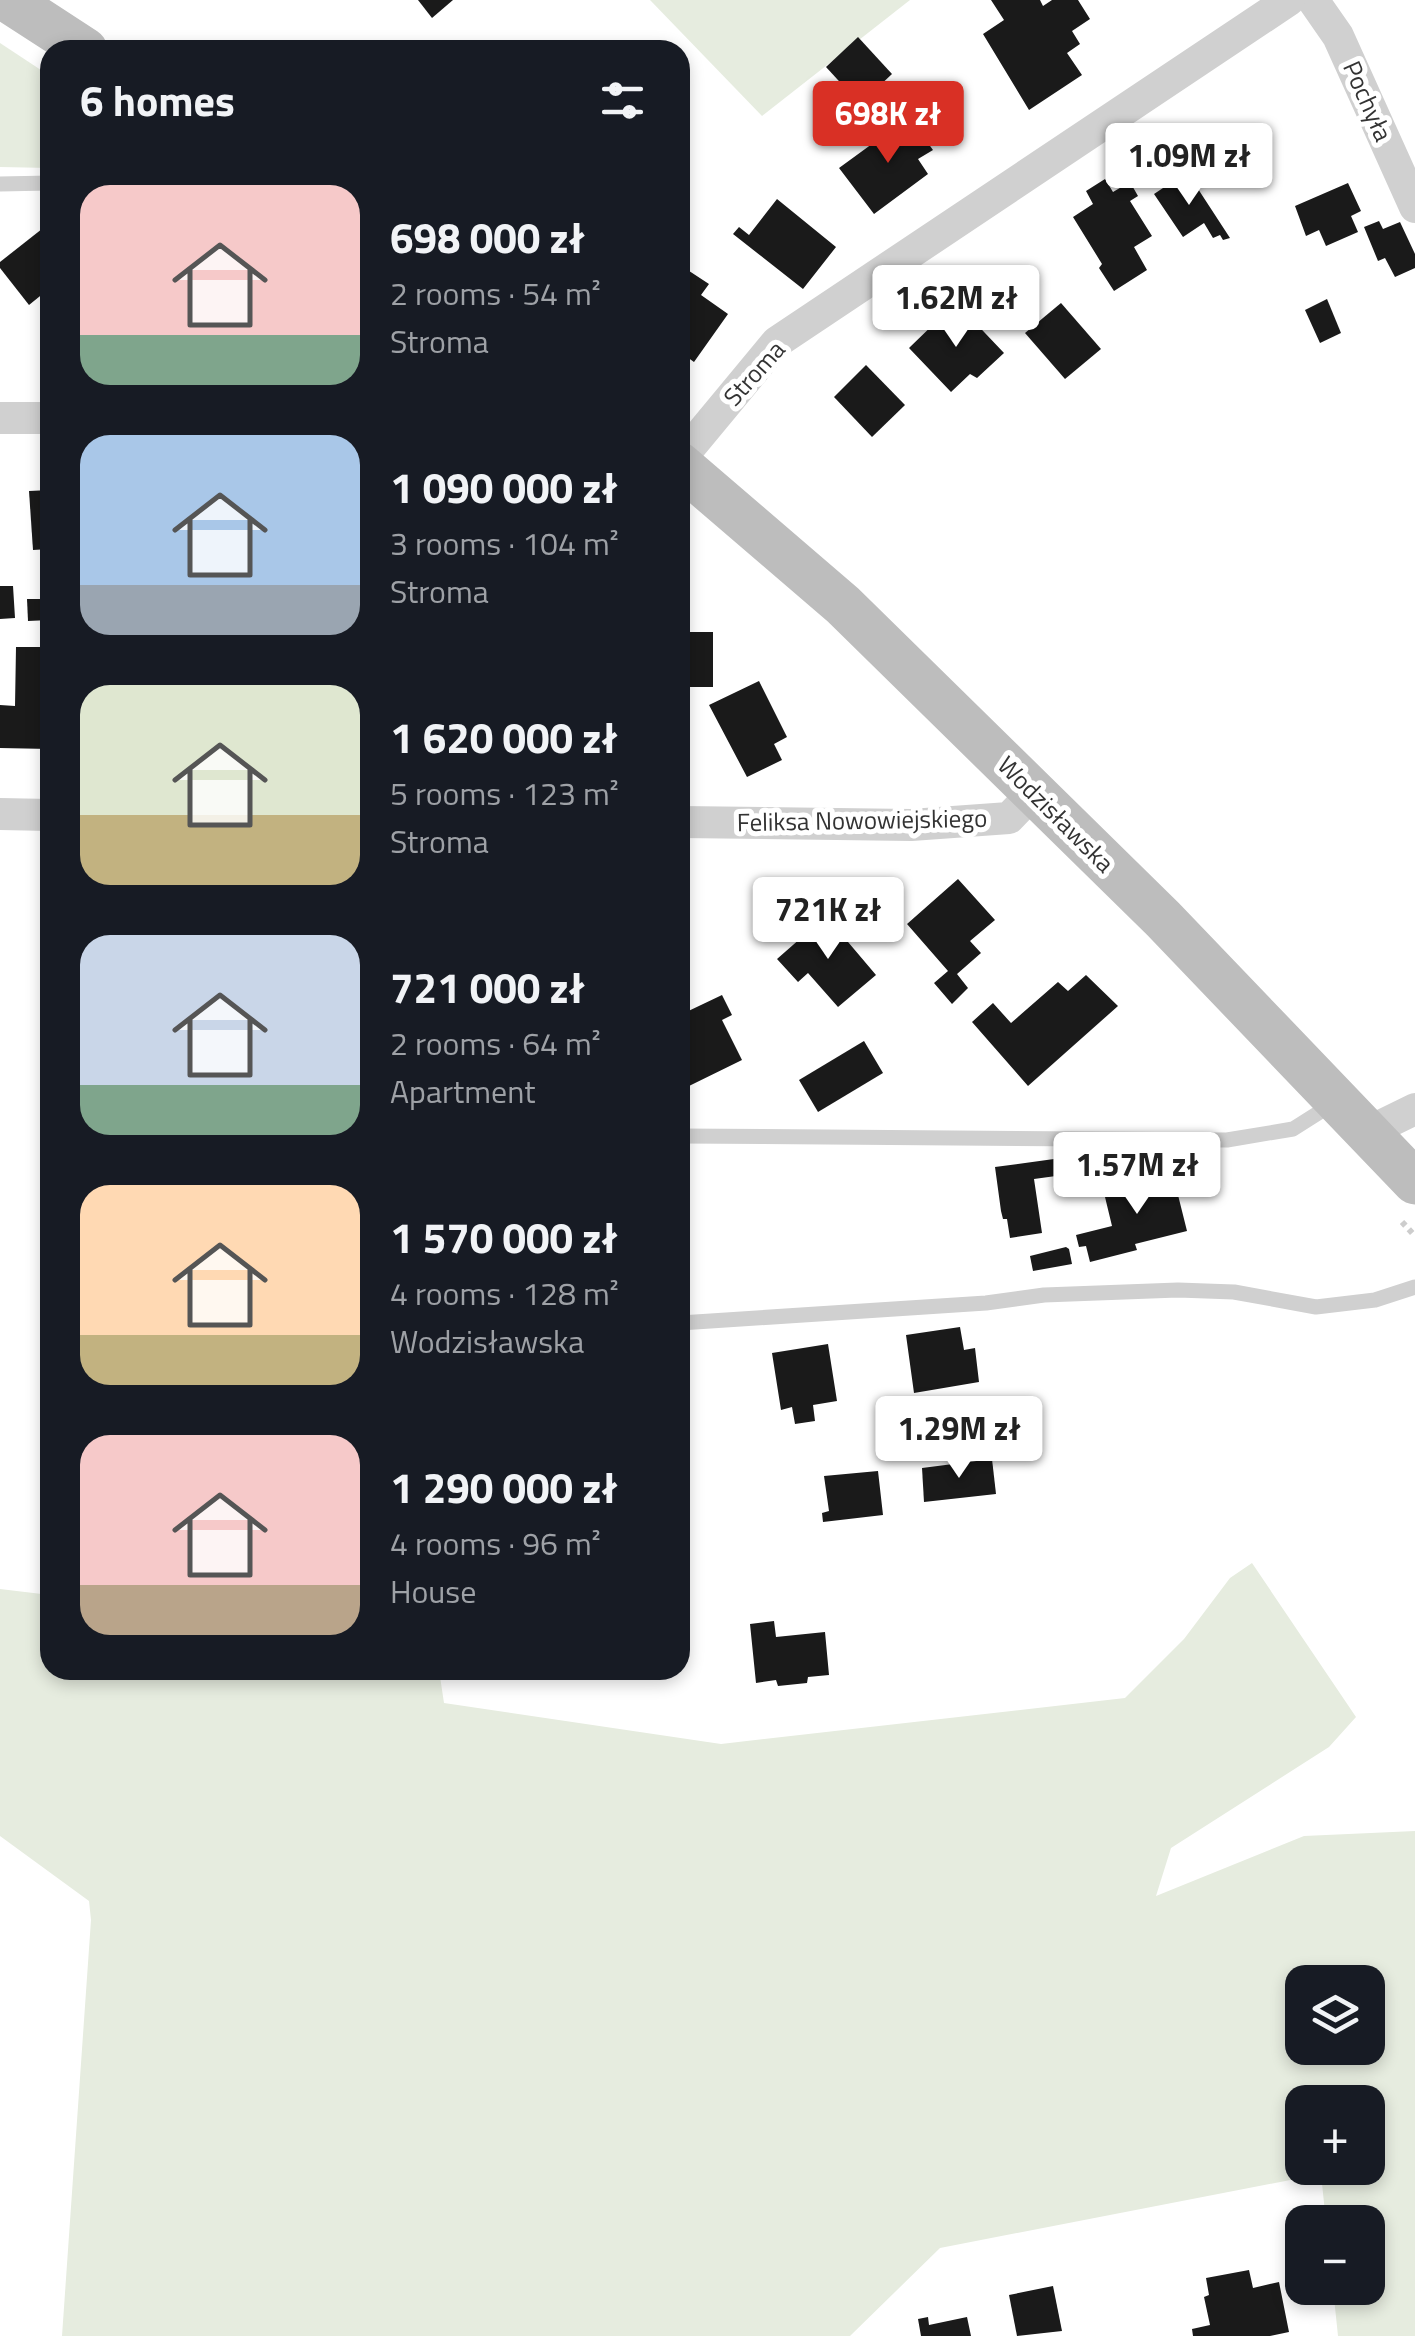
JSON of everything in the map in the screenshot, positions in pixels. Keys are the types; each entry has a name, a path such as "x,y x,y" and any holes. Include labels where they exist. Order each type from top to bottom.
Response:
{"main road":[{"path":"8,0 70,40"},
{"name":"Wodzisławska","path":"690,471 843,605 1034,792 1163,919 1415,1182"}],"street":[{"name":"Stroma","path":"690,450 777,342 1289,0"},
{"name":"Pochyła","path":"1313,0 1338,36 1415,207"},
{"path":"0,418 40,418"},
{"name":"Feliksa Nowowiejskiego","path":"690,822 911,825 1008,818 1034,792"},
{"path":"0,814 40,815"},
{"path":"1353,1117 1415,1110"}],"lane":[{"path":"0,184 40,184"},
{"path":"690,1136 1227,1140 1353,1117"},
{"path":"690,1322 986,1303 1044,1295 1178,1290 1234,1292 1316,1307 1376,1300 1415,1287"}],"shaded area":[{"path":"650,0 910,0 762,116"},
{"path":"0,43 40,69 40,168 0,167"},
{"path":"1252,1563 1356,1717 1329,1747 1171,1848 1156,1896 1304,1836 1415,1831 1415,2336 1338,2336 1335,2305 1385,2305 1385,2205 1324,2205 1322,2185 1385,2185 1385,2085 1285,2085 1285,2181 940,2248 850,2336 62,2336 91,1920 89,1901 0,1836 0,1589 40,1594 40,1680 441,1680 444,1703 721,1744 1125,1698 1184,1639 1230,1578"}],"building":[{"path":"418,0 453,0 432,18"},
{"path":"991,0 1040,0 1043,6 1052,0 1078,0 1090,19 1072,31 1080,44 1067,53 1082,75 1029,110 983,34 1004,20"},
{"path":"858,37 892,74 860,104 826,67"},
{"path":"909,117 933,150 918,159 928,174 874,214 839,168"},
{"path":"1187,172 1230,238 1213,238 1204,223 1183,237 1154,194"},
{"path":"1105,179 1113,192 1130,182 1138,196 1130,201 1152,236 1134,247 1147,270 1114,291 1073,217 1093,204 1086,191"},
{"path":"1348,183 1361,211 1351,216 1358,232 1326,246 1319,230 1306,236 1295,206"},
{"path":"777,199 836,247 803,289 733,234 739,227 749,235"},
{"path":"1379,221 1383,229 1400,222 1415,254 1415,268 1395,277 1385,258 1378,261 1364,227"},
{"path":"40,231 40,296 29,305 0,268 0,262"},
{"path":"690,272 709,284 701,295 728,314 694,362 690,359"},
{"path":"1327,299 1341,333 1320,343 1305,310"},
{"path":"1061,303 1101,349 1065,379 1025,333"},
{"path":"966,313 1004,353 977,378 970,374 951,392 909,348 944,314 954,323"},
{"path":"866,365 905,405 872,437 834,397"},
{"path":"40,490 40,550 33,550 29,491"},
{"path":"0,586 13,586 15,618 0,619"},
{"path":"27,599 40,599 40,620 28,621"},
{"path":"690,632 713,632 713,687 690,687"},
{"path":"16,647 40,647 40,749 0,748 0,705 15,706"},
{"path":"759,681 787,737 774,744 782,760 747,777 709,705"},
{"path":"958,879 995,920 970,941 981,953 957,974 968,988 952,1004 934,983 948,971 907,924"},
{"path":"826,916 876,975 838,1007 808,973 798,982 777,959"},
{"path":"1086,975 1118,1006 1028,1086 972,1022 993,1003 1011,1023 1058,982 1068,991"},
{"path":"722,995 732,1015 722,1020 742,1060 690,1086 690,1010"},
{"path":"864,1041 883,1073 818,1112 799,1080"},
{"path":"1054,1159 1056,1176 1034,1179 1042,1233 1010,1238 1007,1219 1003,1219 1001,1211 995,1167"},
{"path":"1172,1171 1187,1231 1135,1244 1137,1250 1090,1262 1086,1246 1079,1247 1076,1235 1112,1226 1105,1197 1119,1194 1118,1185"},
{"path":"1066,1247 1072,1264 1033,1271 1030,1256"},
{"path":"960,1327 964,1350 975,1348 979,1382 914,1393 906,1335"},
{"path":"828,1344 837,1401 813,1405 815,1421 795,1424 792,1407 781,1410 772,1353"},
{"path":"992,1459 996,1494 924,1502 922,1468"},
{"path":"878,1471 883,1515 823,1522 822,1513 829,1511 824,1476"},
{"path":"774,1621 776,1637 825,1632 829,1675 808,1677 807,1683 756,1683 750,1624"},
{"path":"1249,2270 1253,2288 1279,2282 1289,2332 1270,2336 1193,2336 1192,2329 1210,2325 1204,2297 1209,2295 1206,2278"},
{"path":"1053,2286 1062,2331 1017,2336 1009,2295"},
{"path":"928,2317 929,2325 967,2317 971,2336 921,2336 918,2319"}]}
